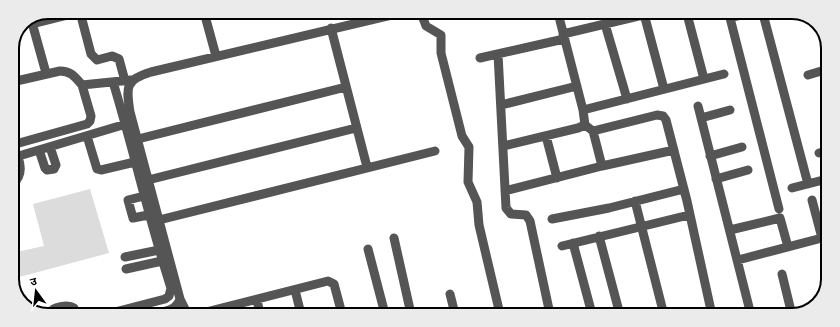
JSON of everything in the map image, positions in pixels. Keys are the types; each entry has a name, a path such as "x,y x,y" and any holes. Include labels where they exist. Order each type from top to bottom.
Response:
{"street":[{"path":"78,19 91,54 97,60 112,56 118,59 128,81 128,96 148,180 180,299 184,308"},
{"path":"206,19 216,56"},
{"path":"82,85 128,81 137,76 331,28 360,19"},
{"path":"423,19 426,26 441,35 443,61 462,136 469,147 468,182 477,202 479,225 499,308"},
{"path":"560,19 586,124 593,131 602,166"},
{"path":"480,58 625,19"},
{"path":"646,19 664,90"},
{"path":"688,19 704,79"},
{"path":"730,19 779,209"},
{"path":"764,19 808,184"},
{"path":"33,24 46,73"},
{"path":"605,24 627,99"},
{"path":"331,28 367,167"},
{"path":"498,54 502,146 508,212 526,215 530,221 549,308"},
{"path":"19,80 46,73 67,71 74,75 82,85 91,116 87,124 19,143"},
{"path":"808,75 821,71"},
{"path":"583,110 724,74"},
{"path":"113,82 126,124 148,215 171,288 169,296 155,302 131,308"},
{"path":"501,105 577,86"},
{"path":"138,139 346,87"},
{"path":"698,106 749,308"},
{"path":"701,118 730,110"},
{"path":"593,131 660,115 666,120 684,188 710,308"},
{"path":"19,156 126,124"},
{"path":"502,146 578,128 586,124"},
{"path":"148,180 356,128"},
{"path":"87,136 97,169 100,170 135,162"},
{"path":"546,136 557,178"},
{"path":"39,150 45,168 47,170 54,169 56,165 50,147"},
{"path":"710,156 742,147"},
{"path":"505,191 602,166 674,150"},
{"path":"159,220 435,151"},
{"path":"19,166 21,171 19,178"},
{"path":"716,179 748,170"},
{"path":"792,188 821,181"},
{"path":"552,219 636,201 684,188"},
{"path":"144,196 128,200 128,203 133,218 148,215"},
{"path":"812,200 821,228"},
{"path":"636,201 662,308"},
{"path":"562,246 642,225 689,215"},
{"path":"730,230 780,218 788,247"},
{"path":"599,236 618,308"},
{"path":"394,238 410,308"},
{"path":"738,260 821,239"},
{"path":"573,243 590,308"},
{"path":"368,249 383,308"},
{"path":"125,257 159,250"},
{"path":"126,269 162,261"},
{"path":"782,274 790,308"},
{"path":"230,308 295,290 331,282 335,288 340,308"},
{"path":"295,290 300,308"},
{"path":"450,294 454,308"},
{"path":"174,308 178,305 180,299"},
{"path":"257,300 259,308"},
{"path":"60,308 69,306 74,308"}],"shaded area":[{"path":"90,189 109,253 19,277 19,251 44,246 33,204"}]}
